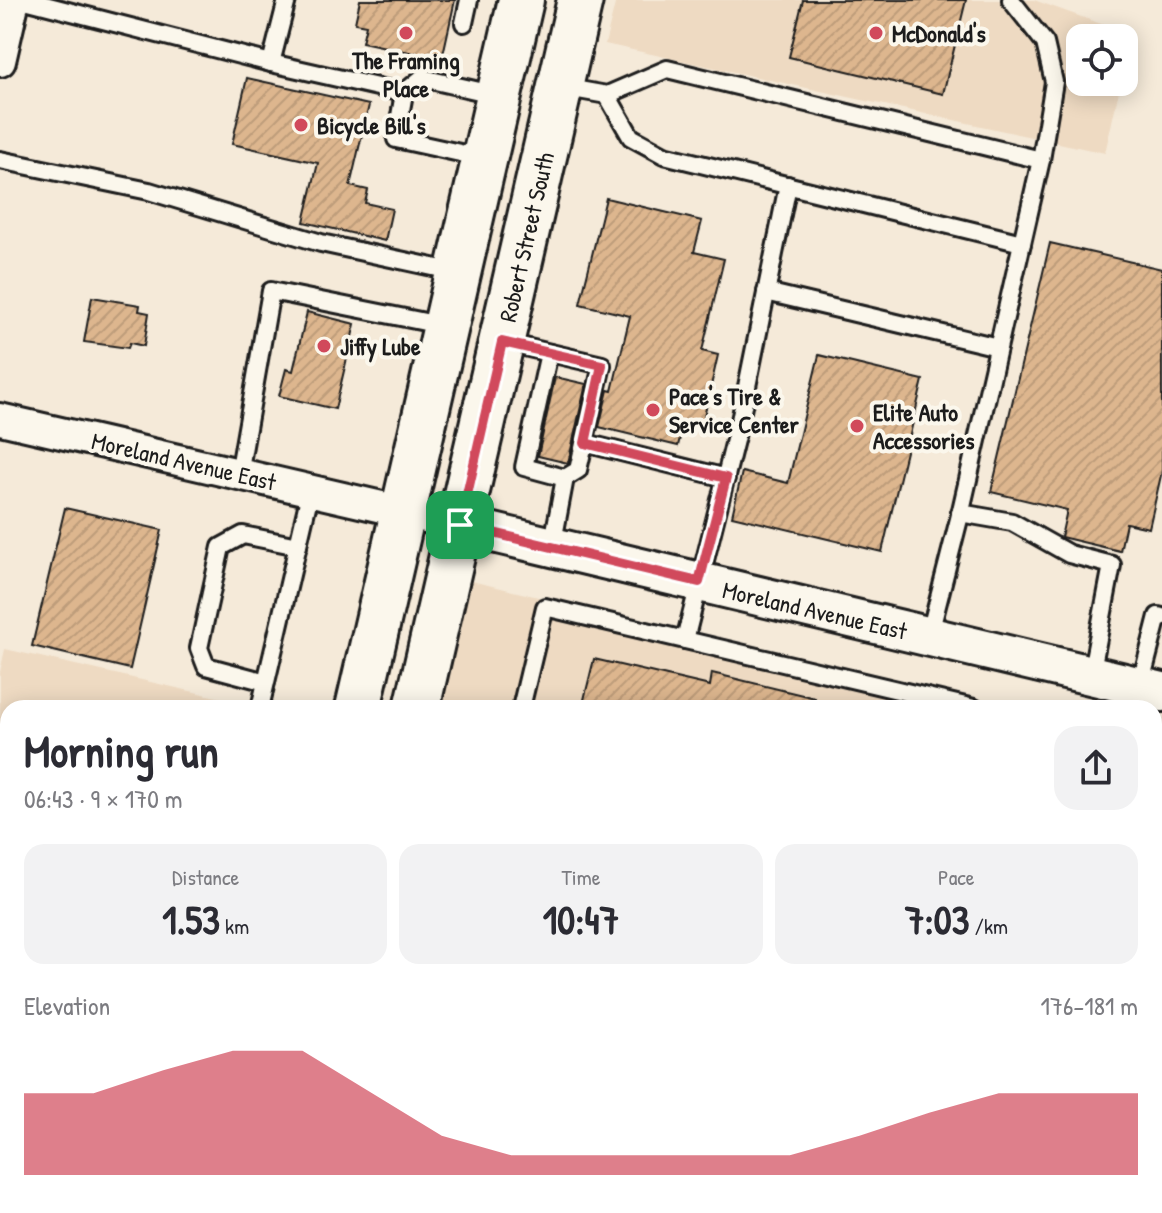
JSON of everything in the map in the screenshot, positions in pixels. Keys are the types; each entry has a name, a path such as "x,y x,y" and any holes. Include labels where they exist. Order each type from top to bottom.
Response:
{"main road":[{"path":"360,700 521,0"},
{"name":"Robert Street South","path":"419,700 580,0"}],"street":[{"path":"0,61 14,0"},
{"name":"Moreland Avenue East","path":"0,419 311,489 1151,689"}],"lane":[{"path":"25,0 271,63 404,93"},
{"path":"271,63 287,0"},
{"path":"464,23 469,0"},
{"path":"929,637 1041,160 1054,82 1045,43 1011,0"},
{"path":"560,87 607,95 667,69 1041,160"},
{"path":"484,158 396,139 404,93 422,78 499,96"},
{"path":"607,95 631,137 664,155 1022,243"},
{"path":"0,160 149,191 321,243 458,273"},
{"path":"685,640 726,478 788,185"},
{"path":"239,474 271,291 446,327"},
{"path":"766,292 998,347"},
{"path":"502,342 602,365 578,470 565,478 524,467 549,353"},
{"path":"585,443 726,478"},
{"path":"552,547 565,478"},
{"path":"262,700 311,489"},
{"path":"960,513 1012,522 1069,554 1112,565 1091,675"},
{"path":"266,682 206,666 199,648 221,547 243,535 298,546"},
{"path":"523,700 545,607 940,700"},
{"path":"1151,689 1158,616 1162,617"}],"shaded area":[{"path":"616,0 1034,0 1101,24 1066,24 1066,96 1118,96 1105,153 605,44"},
{"path":"471,581 973,700 443,700"},
{"path":"5,649 230,700 0,700 0,672"}],"building":[{"name":"The Framing Place","path":"360,0 455,0 442,59 362,42 366,25 355,23"},
{"name":"McDonald's","path":"803,0 966,0 943,94 789,57"},
{"name":"Bicycle Bill's","path":"247,78 369,105 350,186 368,190 365,203 392,209 385,241 304,222 318,163 232,144"},
{"path":"606,198 702,221 694,252 724,259 702,351 718,355 701,430 683,425 678,446 599,427 608,390 612,391 630,316 580,304"},
{"path":"1050,243 1162,269 1162,471 1149,528 1126,523 1120,551 1061,537 1067,510 991,492"},
{"path":"92,297 140,305 139,311 149,313 144,346 130,343 128,348 84,342"},
{"name":"Jiffy Lube","path":"307,312 355,324 335,409 279,396 286,369 293,371"},
{"name":"Elite Auto Accessories","path":"819,355 923,380 882,552 732,516 742,472 788,483"},
{"path":"555,377 586,384 568,463 538,456"},
{"path":"65,508 162,530 130,669 32,646"},
{"path":"594,659 710,686 712,673 815,698 815,700 584,700"}],"place":[{"name":"The Framing Place","path":"406,33"},
{"name":"McDonald's","path":"876,33"},
{"name":"Bicycle Bill's","path":"301,125"},
{"name":"Jiffy Lube","path":"324,346"},
{"name":"Pace's Tire & Service Center","path":"653,410"},
{"name":"Elite Auto Accessories","path":"857,426"}],"route":[{"path":"502,342 602,365 585,443 726,478 699,582 460,525 502,342"}]}
